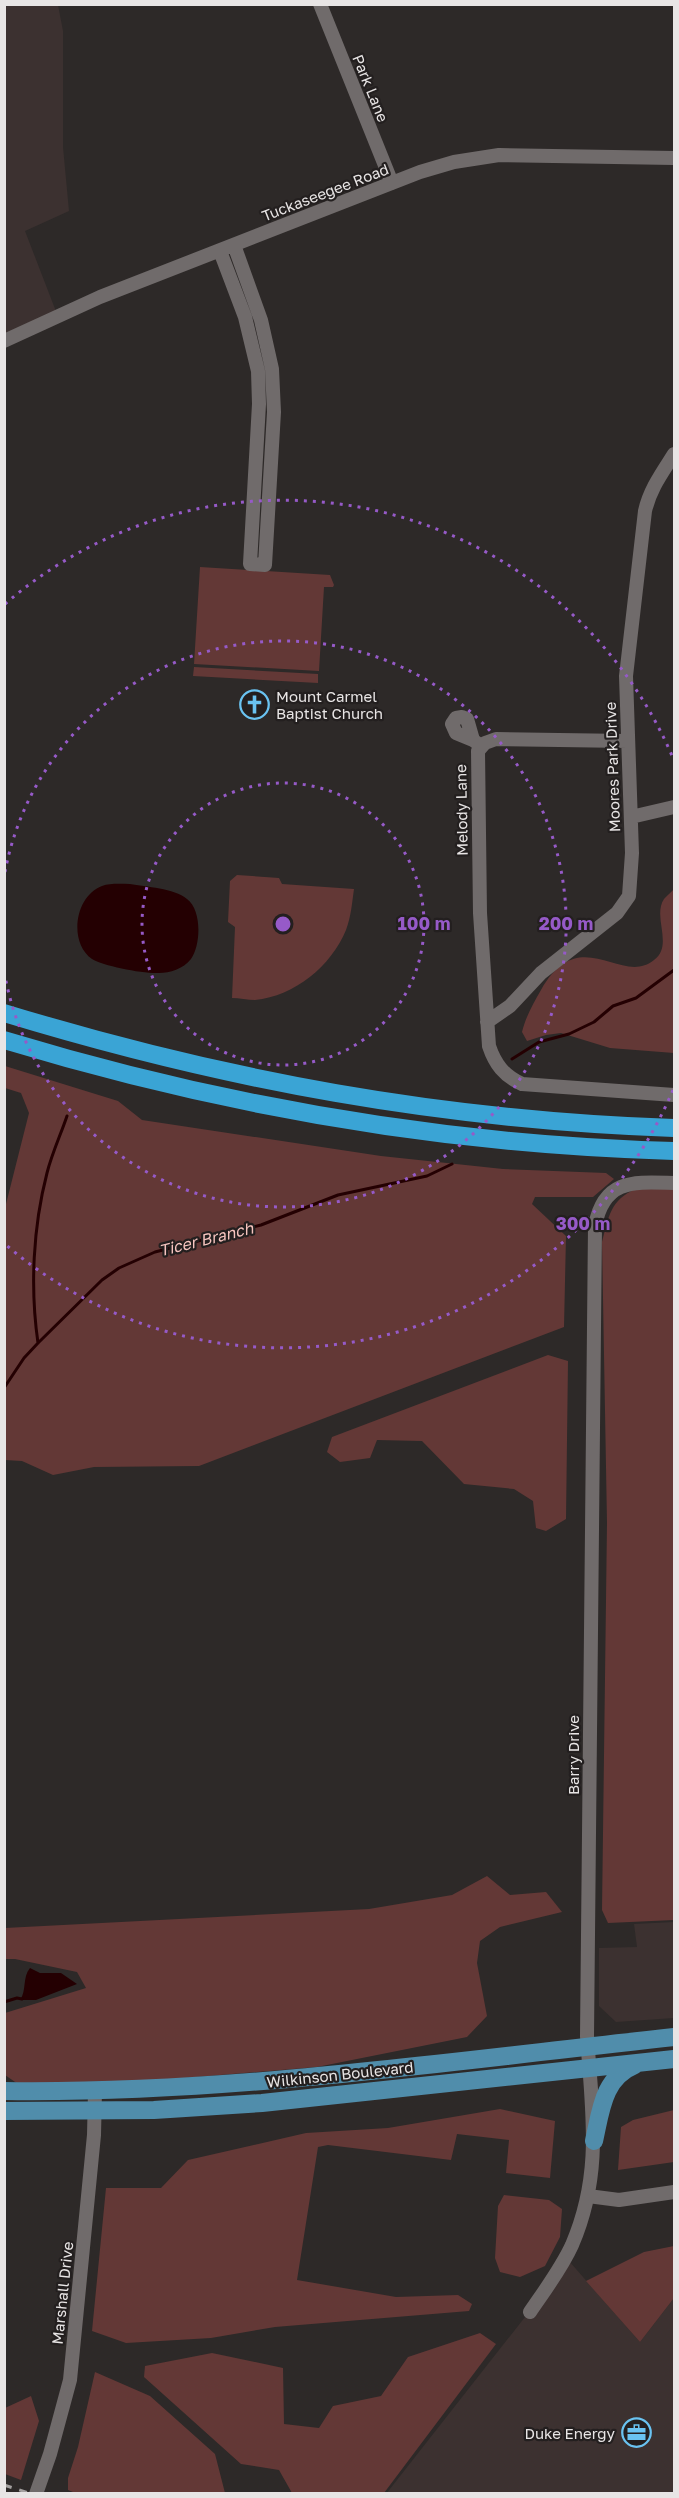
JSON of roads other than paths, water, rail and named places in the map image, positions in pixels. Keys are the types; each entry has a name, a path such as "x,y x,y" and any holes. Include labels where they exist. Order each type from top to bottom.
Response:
{"highway":[{"path":"4,1013 135,1051 249,1078 333,1094 474,1114 593,1125 675,1128"},
{"path":"4,1040 172,1086 326,1117 496,1140 675,1152"}],"main road":[{"name":"Wilkinson Boulevard","path":"4,2091 95,2091 256,2083 675,2037"},
{"name":"Wilkinson Boulevard","path":"4,2111 96,2112 262,2103 675,2059"},
{"path":"594,2141 608,2087 626,2069 643,2062"}],"street":[{"name":"Park Lane","path":"320,4 392,183"},
{"name":"Tuckaseegee Road","path":"4,341 100,297 392,183 454,162 499,155 675,158"},
{"path":"220,251 246,317 258,371 259,404 250,564 265,566 274,412 272,369 259,314 234,245"},
{"name":"Moores Park Drive","path":"487,1022 510,1006 542,973 622,907 629,896 631,817 626,676 645,511 648,498 657,480 675,454"},
{"name":"Melody Lane","path":"627,741 496,739 477,743 478,837 489,1046 497,1065 504,1073 522,1084 675,1095"},
{"path":"631,817 675,807"},
{"name":"Barry Drive","path":"530,2312 571,2247 583,2217 594,2155 588,2046 594,1260 597,1217 605,1201 615,1190 633,1182 675,1183"},
{"name":"Marshall Drive","path":"36,2493 50,2454 70,2380 96,2112 95,2091"},
{"path":"588,2196 619,2200 675,2192"}],"waterway":[{"name":"Ticer Branch","path":"512,1059 539,1042 569,1034 594,1022 613,1006 636,998 674,970"},
{"path":"38,1343 34,1301 36,1236 49,1166 67,1116"},
{"name":"Ticer Branch","path":"4,1388 24,1358 38,1343 102,1280 119,1268 155,1252 261,1225 338,1195 427,1176 452,1164"},
{"path":"4,2002 17,1998 22,1999"}],"railway":[{"path":"4,2485 32,2494"}],"place":[{"name":"Mount Carmel Baptist Church","path":"255,705"},
{"name":"Duke Energy","path":"636,2433"}]}
